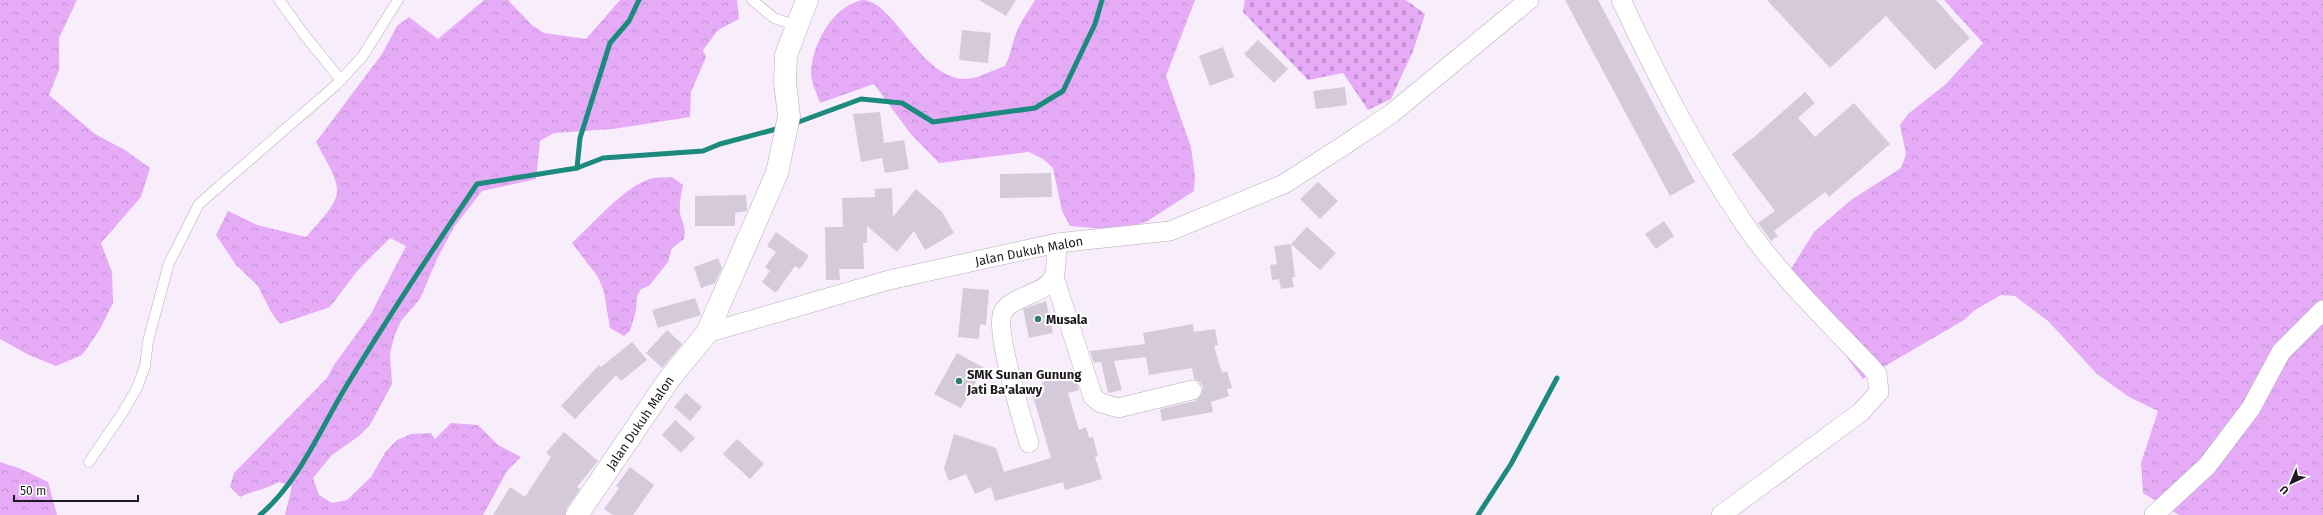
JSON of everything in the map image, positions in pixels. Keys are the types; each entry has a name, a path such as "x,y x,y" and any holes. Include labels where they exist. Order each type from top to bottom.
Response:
{"street":[{"name":"Jalan Dukuh Malon","path":"577,515 670,378 708,334 777,173 788,124 785,83 786,55 807,0"},
{"name":"Jalan Dukuh Malon","path":"708,334 889,280 1057,243 1170,231 1284,184 1340,148 1391,114 1529,0"},
{"path":"1620,0 1685,131 1744,223 1771,258 1877,374 1879,392 1861,412 1721,515"},
{"path":"1057,243 1054,277 1093,397 1100,403 1118,408 1192,390"},
{"path":"1029,444 1013,387 1000,319 1007,306 1046,286 1054,277"},
{"path":"2154,515 2207,466 2251,408 2281,352 2323,310"}],"lane":[{"path":"279,0 306,37 341,80"},
{"path":"89,462 123,412 136,388 145,366 148,341 169,263 199,204 341,80 362,57 398,0"},
{"path":"752,0 774,18 797,26"}],"green space":[{"path":"0,0 77,0 59,38 59,70 49,95 95,134 125,150 150,168 141,197 101,243 112,272 113,303 99,331 82,355 56,366 29,355 0,339"},
{"path":"484,0 508,0 532,25 544,33 586,39 620,0 737,0 739,19 718,30 703,50 706,57 691,92 690,117 613,129 554,133 540,141 536,179 482,191 454,227 437,259 420,299 401,321 394,337 390,354 392,384 370,425 359,436 332,455 313,478 319,495 332,503 347,500 371,477 386,451 397,440 411,434 431,433 435,439 451,423 478,425 498,445 521,457 507,471 483,515 285,515 292,486 279,482 240,497 230,487 234,473 327,378 334,365 371,314 406,246 390,238 358,270 330,307 280,324 271,312 258,286 236,265 216,235 228,211 257,225 306,237 329,211 337,192 336,183 332,173 316,142 382,54 397,26 409,17 438,39"},
{"path":"862,0 874,3 885,12 921,54 934,66 949,75 970,79 1005,66 1018,29 1035,0 1195,0 1166,76 1191,147 1195,177 1194,191 1146,222 1116,230 1070,226 1062,211 1053,168 1043,159 1029,152 939,163 910,133 874,84 820,103 811,77 812,62 815,50 826,28 833,19 851,4"},
{"path":"1245,0 1406,0 1425,14 1413,51 1391,99 1368,110 1343,73 1308,80 1243,12"},
{"path":"1944,0 2323,0 2323,515 2179,515 2143,493 2141,463 2158,411 2129,397 2097,374 2048,321 2015,296 2001,295 1975,310 1964,320 1863,379 1815,314 1789,272 1814,232 1851,200 1901,168 1906,154 1900,125 1908,114 1946,84 1983,43"},
{"path":"672,177 683,185 680,210 685,230 684,239 672,248 668,262 649,286 641,289 637,296 636,311 630,331 624,336 610,328 604,292 598,277 572,243 631,188 653,178"},
{"path":"0,462 19,468 48,482 57,515 0,515"}],"building":[{"path":"979,0 1016,0 1006,16"},
{"path":"1565,0 1598,0 1695,182 1670,196"},
{"path":"1767,0 1936,0 1970,38 1935,70 1886,16 1830,68"},
{"path":"962,30 991,33 988,63 959,60"},
{"path":"1258,40 1288,69 1274,83 1244,54"},
{"path":"1223,47 1234,77 1210,86 1199,56"},
{"path":"1345,87 1347,105 1316,109 1313,91"},
{"path":"1805,92 1815,103 1798,118 1815,137 1854,103 1890,144 1829,197 1825,192 1774,231 1778,236 1771,241 1758,223 1775,211 1732,154 1754,137"},
{"path":"880,112 884,143 904,140 909,169 885,173 882,158 861,162 853,114"},
{"path":"1051,173 1052,197 1000,198 1000,174"},
{"path":"1318,182 1338,201 1320,219 1300,199"},
{"path":"892,188 893,217 916,189 942,212 954,233 925,250 914,231 897,252 867,226 867,243 863,243 864,269 839,269 840,280 826,280 825,227 843,227 842,198 875,197 875,189"},
{"path":"746,195 747,211 735,213 735,226 695,226 695,196"},
{"path":"1664,221 1674,236 1656,249 1645,234"},
{"path":"1307,227 1336,253 1320,270 1291,244"},
{"path":"776,232 809,256 800,269 795,266 776,293 762,282 770,271 765,267 776,252 767,246"},
{"path":"1291,244 1295,277 1292,277 1294,287 1281,289 1279,279 1272,280 1270,265 1277,264 1274,246"},
{"path":"718,258 722,268 715,283 701,288 694,267"},
{"path":"963,288 989,290 986,325 980,324 979,339 958,337"},
{"path":"695,298 701,315 658,328 652,310"},
{"name":"Musala","path":"1046,301 1053,333 1029,338 1023,309"},
{"path":"1193,324 1194,332 1215,329 1218,345 1214,346 1222,373 1227,371 1232,388 1227,389 1229,396 1211,402 1213,412 1162,421 1160,409 1195,401 1202,393 1203,387 1200,382 1194,379 1192,368 1149,375 1146,357 1114,361 1122,390 1108,393 1101,362 1094,363 1090,351 1145,344 1143,333"},
{"path":"667,330 682,344 662,368 646,353"},
{"path":"632,342 647,360 621,381 616,375 575,419 561,406 599,365 601,367"},
{"name":"SMK Sunan Gunung Jati Ba'alawy","path":"957,353 984,368 961,408 934,394"},
{"path":"1063,376 1065,381 1075,377 1079,390 1068,393 1079,430 1086,427 1089,438 1093,437 1098,456 1095,457 1102,479 1065,490 1063,482 995,501 991,487 975,494 966,474 949,481 944,469 954,434 996,448 1004,472 1051,458 1033,396 1045,392 1042,382"},
{"path":"686,393 702,407 690,421 674,407"},
{"path":"675,420 695,438 681,453 662,435"},
{"path":"564,432 598,461 577,487 580,489 567,508 565,515 493,515 510,487 525,497 551,457 546,453"},
{"path":"737,439 764,464 750,479 723,454"},
{"path":"630,467 654,485 633,515 613,515 604,509 619,488 616,486"}],"waterway":[{"path":"577,168 580,138 610,43 629,21 639,0"},
{"path":"793,124 861,99 902,103 933,122 1035,108 1063,91 1095,24 1102,0"},
{"path":"260,515 286,488 297,472 376,338 477,184 577,168 603,158 703,151 720,144 780,128"},
{"path":"1478,515 1511,464 1557,378"}],"place":[{"name":"Musala","path":"1038,319"},
{"name":"SMK Sunan Gunung Jati Ba'alawy","path":"959,381"}]}
